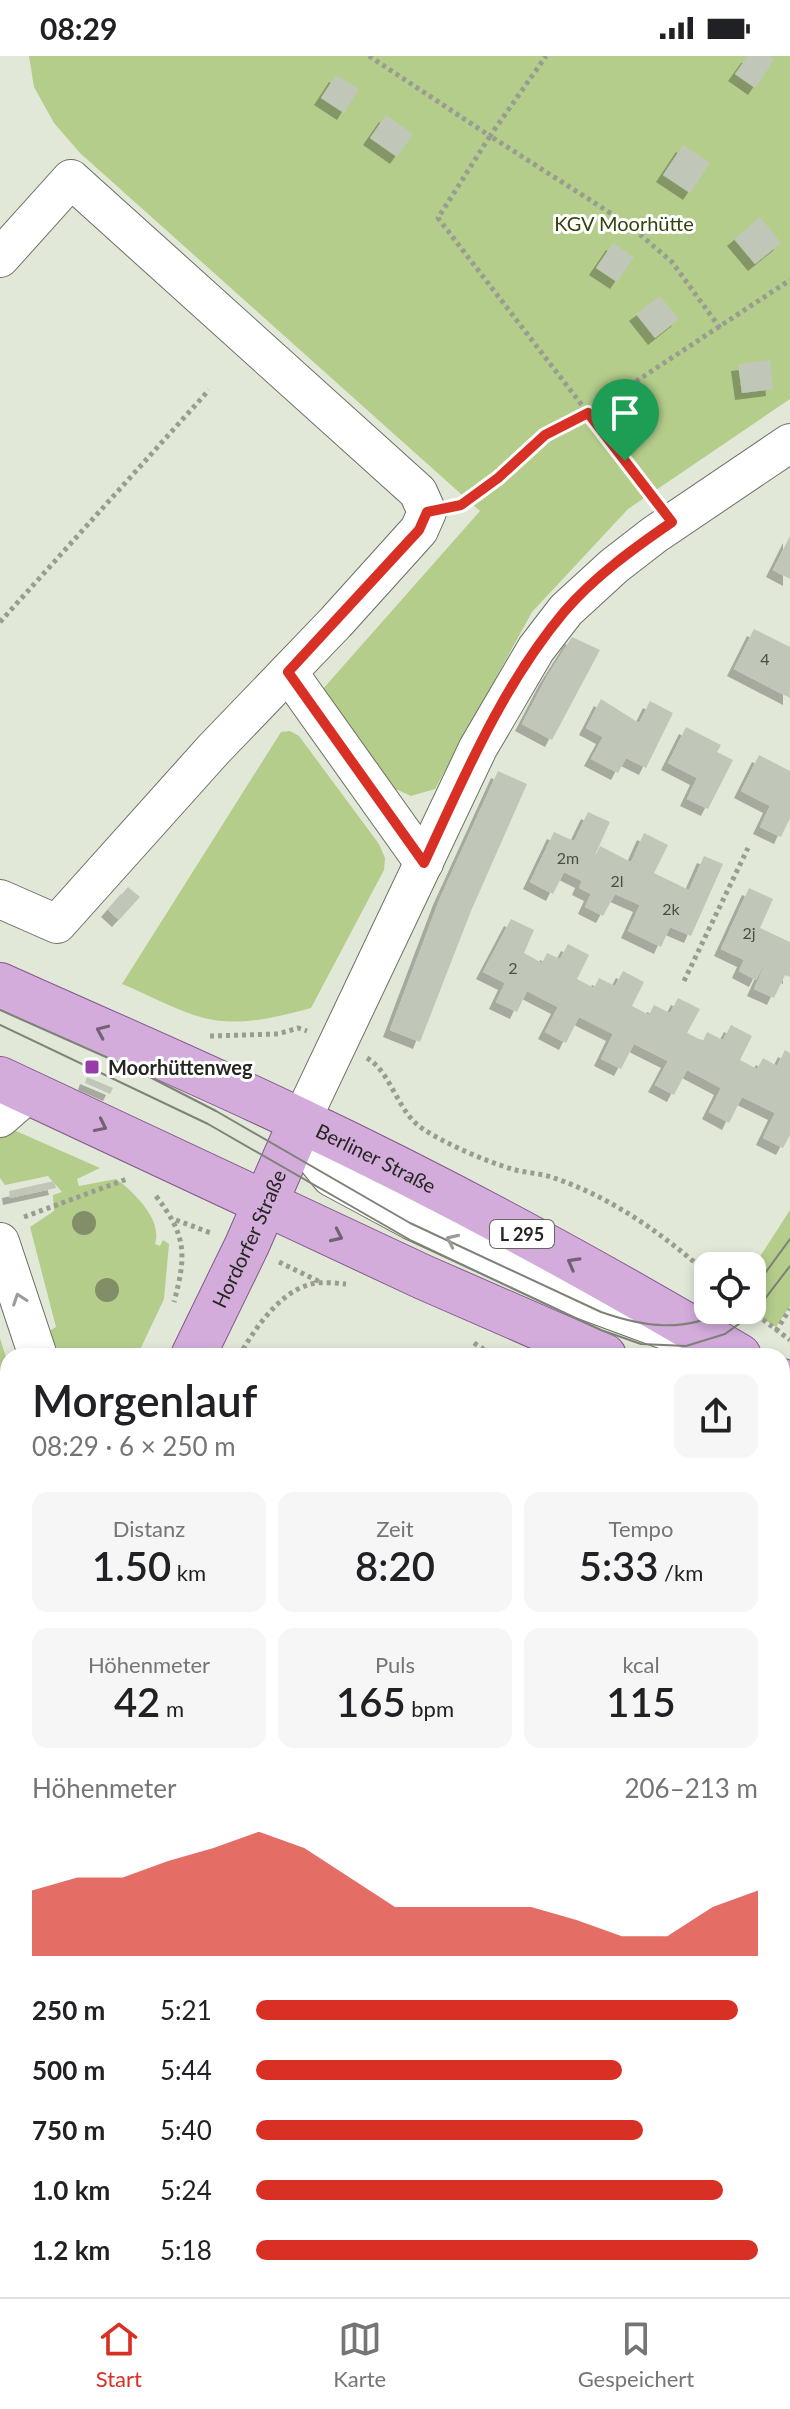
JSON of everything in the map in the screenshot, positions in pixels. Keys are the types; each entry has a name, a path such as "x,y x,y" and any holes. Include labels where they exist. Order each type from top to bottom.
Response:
{"main road":[{"name":"Berliner Straße","path":"0,985 301,1121 469,1205 725,1348"},
{"path":"10,1097 266,1203 585,1348"},
{"name":"Hordorfer Straße","path":"197,1348 301,1121"}],"street":[{"path":"0,258 71,179 418,492 427,512 419,530 213,750 57,924 0,899"},
{"path":"710,1348 581,1299 411,1220 331,1177 315,1157 301,1121 478,748 536,649 566,610 614,566 672,522 790,443"},
{"path":"288,672 424,863"},
{"path":"6,1232 36,1348"}],"path":[{"path":"369,56 629,225 672,262 720,328"},
{"path":"546,56 438,218 672,522"},
{"path":"427,512 461,505 498,478 545,435 588,413 790,280"},
{"path":"0,622 209,390"},
{"path":"684,981 748,848"},
{"path":"210,1036 278,1034 298,1028 339,1041 375,1063 398,1100 423,1129 511,1168 554,1178 606,1202 670,1240 694,1261"},
{"path":"6,1232 138,1176"},
{"path":"171,1313 182,1256 175,1219"},
{"path":"245,1348 264,1320 288,1296 308,1285 349,1284"},
{"path":"776,1331 790,1309"},
{"path":"766,1323 790,1340"}],"green space":[{"name":"KGV Moorhütte","path":"29,56 790,56 790,399 628,509 532,612 435,789 411,796 389,786 322,690 480,511 80,153 54,123 34,87"},
{"path":"290,731 299,736 379,844 385,858 384,870 311,1008 258,1020 217,1021 184,1011 122,984 281,732"},
{"path":"7,1130 16,1131 100,1168 77,1179 79,1186 116,1179 131,1191 151,1216 155,1226 155,1244 160,1246 163,1240 169,1244 164,1299 141,1348 57,1348 49,1331 56,1327 30,1227 54,1211 53,1195 62,1192 48,1176 5,1185 0,1178 0,1134"},
{"path":"790,1210 790,1306 776,1327 766,1321 766,1252 763,1252"}],"building":[{"path":"748,56 769,56 774,60 755,88 735,74"},
{"path":"336,75 359,89 344,113 321,98"},
{"path":"386,115 413,134 397,157 370,138"},
{"path":"683,145 710,163 690,193 663,175"},
{"path":"760,217 781,243 755,264 734,239"},
{"path":"613,243 634,257 617,282 596,268"},
{"path":"660,296 679,319 655,338 636,314"},
{"path":"770,360 773,389 742,393 738,364"},
{"path":"790,536 790,579 773,570"},
{"path":"754,629 790,647 790,698 734,669"},
{"path":"572,637 600,650 552,740 522,724"},
{"path":"601,699 639,723 650,701 673,713 646,768 626,758 618,773 591,759 603,737 586,728"},
{"path":"686,727 721,745 717,752 733,760 708,809 687,799 697,778 668,763"},
{"path":"759,755 790,771 790,818 781,837 760,827 770,806 741,791"},
{"path":"498,771 527,784 471,911 420,1042 390,1030 440,898"},
{"path":"588,812 610,822 589,868 600,846 631,862 644,833 668,845 654,873 689,890 704,856 723,864 691,936 670,927 661,947 628,931 640,905 615,894 603,916 585,907 591,894 579,888 582,881 564,872 553,894 530,882 554,832 574,841"},
{"path":"128,887 140,897 119,920 108,910"},
{"path":"749,888 773,899 760,928 790,942 790,977 785,975 774,998 754,989 771,951 756,980 739,971 744,960 721,949"},
{"path":"511,919 534,930 524,953 542,963 547,953 560,959 568,944 589,955 577,979 594,988 599,978 615,986 623,971 644,982 632,1006 649,1015 654,1005 670,1013 678,998 700,1009 687,1033 703,1041 707,1032 723,1040 731,1025 752,1036 740,1060 757,1069 763,1058 777,1066 785,1050 790,1053 790,1135 783,1148 763,1138 775,1113 742,1097 729,1123 709,1112 721,1088 687,1070 674,1095 655,1085 668,1061 634,1044 621,1069 601,1059 613,1034 579,1017 566,1043 545,1032 558,1007 527,991 517,1012 496,1002 505,983 483,972"},
{"path":"87,1077 113,1088 110,1094 85,1083"},
{"path":"54,1181 56,1188 10,1198 9,1191"}],"tram line":[{"path":"0,1010 142,1073 216,1111 410,1223 601,1312 648,1324 694,1322"},
{"path":"0,1025 208,1124 412,1241 601,1330 641,1344 686,1346 725,1334 754,1313 790,1266"},
{"path":"766,1272 790,1239"}],"place":[{"name":"Moorhüttenweg","path":"92,1067"}],"route":[{"path":"588,413 625,461 672,522 614,566 566,610 536,649 478,748 424,863 288,672 419,530 427,512 461,505 498,478 545,435 588,413"}]}
